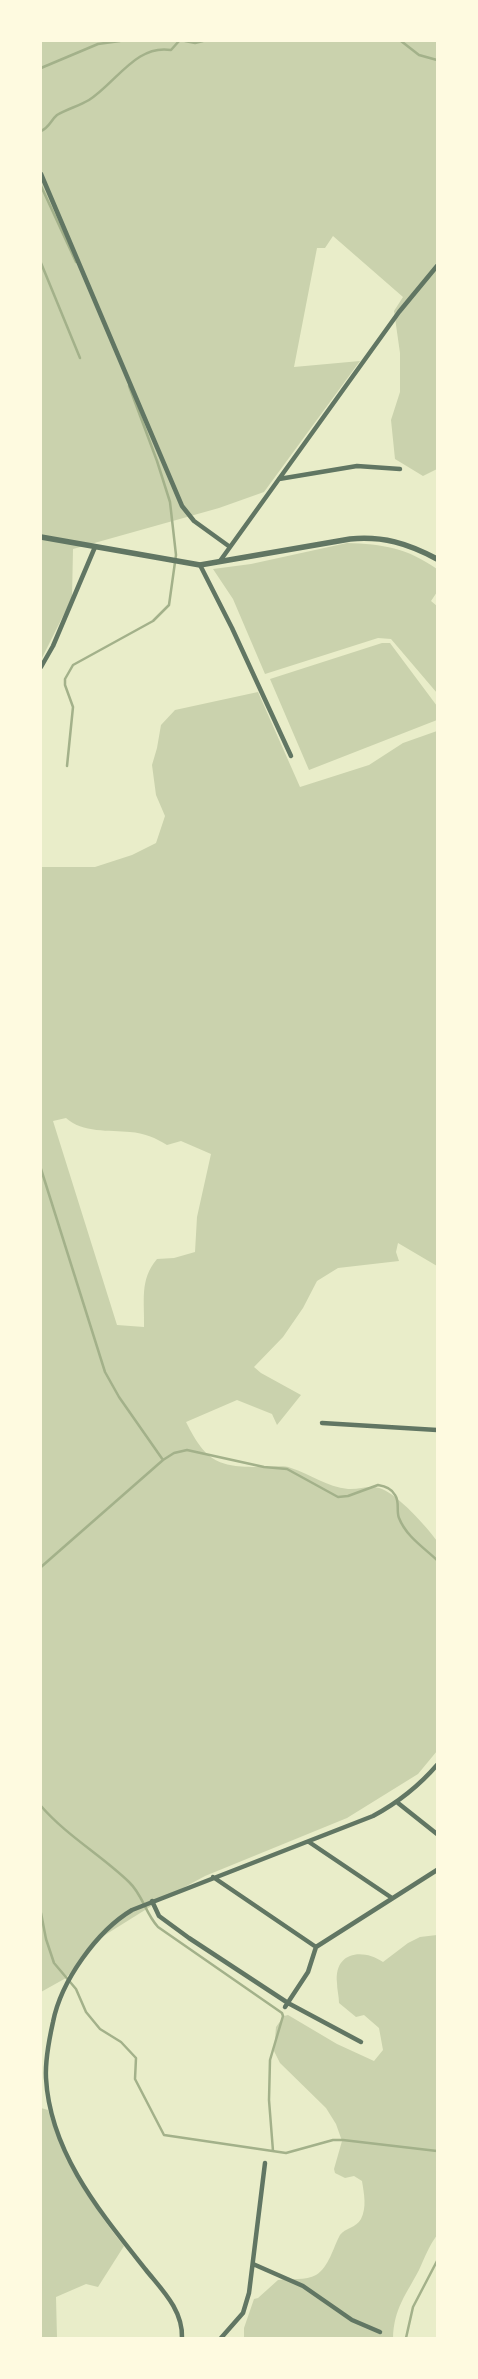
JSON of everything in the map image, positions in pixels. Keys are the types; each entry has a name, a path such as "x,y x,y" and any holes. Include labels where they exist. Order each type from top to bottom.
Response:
{"street":[{"path":"41,174 182,506 194,521 230,547"},
{"path":"220,561 399,312 437,266"},
{"path":"279,479 358,466 400,469"},
{"path":"41,537 200,565 350,538 371,537 395,540 437,559"},
{"path":"41,667 53,646 95,547"},
{"path":"200,565 232,628 291,756"},
{"path":"322,1423 437,1430"},
{"path":"182,2338 182,2327 173,2305 89,2196 73,2168 52,2118 46,2076 55,2012 73,1972 114,1923 132,1910 351,1825 398,1803 419,1785 437,1765"},
{"path":"398,1803 437,1834"},
{"path":"308,1842 392,1898"},
{"path":"287,2005 308,1972 316,1947 437,1870"},
{"path":"213,1877 316,1947"},
{"path":"152,1902 159,1916 287,2005 361,2042"},
{"path":"222,2338 243,2313 249,2293 265,2163"},
{"path":"253,2264 303,2286 352,2320 380,2332"}],"green space":[{"path":"41,41 437,41 437,469 423,476 395,459 391,420 400,392 400,353 394,311 403,297 333,236 325,248 317,248 294,367 360,361 264,492 219,508 73,549 72,598 41,660"},
{"path":"347,543 394,548 415,556 437,569 437,592 431,601 437,606 437,693 391,639 378,638 265,674 233,599 213,569 251,564"},
{"path":"382,643 390,643 437,706 437,720 309,770 270,679"},
{"path":"258,692 300,787 369,765 403,743 437,731 437,1266 398,1243 396,1252 399,1261 338,1268 317,1281 303,1308 283,1337 254,1367 261,1373 301,1395 277,1425 272,1414 237,1400 186,1422 208,1455 225,1464 249,1467 288,1467 340,1488 373,1487 389,1492 404,1504 437,1541 437,1751 418,1774 347,1818 205,1876 161,1900 97,1940 66,1978 41,1992 41,867 95,867 132,855 156,843 165,816 156,795 152,765 161,725 175,710","holes":["66,1118 73,1123 96,1130 140,1133 167,1145 181,1141 211,1154 197,1217 195,1252 174,1258 157,1259 151,1267 145,1283 144,1327 117,1325 53,1121"]},
{"path":"437,1935 437,2235 429,2247 398,2310 393,2338 244,2338 244,2328 254,2299 258,2298 278,2280 308,2278 320,2272 340,2235 361,2219 364,2205 362,2181 354,2176 345,2178 335,2173 334,2169 342,2141 336,2124 326,2108 280,2063 274,2051 276,2027 284,2016 288,2015 337,2044 374,2061 383,2050 379,2028 364,2015 356,2017 339,2003 337,1973 340,1965 345,1959 358,1954 367,1955 383,1962 408,1943 420,1937"},
{"path":"41,2108 48,2110 62,2148 79,2182 124,2246 98,2287 86,2284 56,2297 57,2338 41,2338"}],"waterway":[{"path":"41,68 98,44 120,41"},
{"path":"41,131 57,115 89,100 99,93 137,59 147,53 171,50 179,41"},
{"path":"185,41 195,43 203,41"},
{"path":"401,41 419,55 437,60"},
{"path":"41,186 76,262"},
{"path":"41,263 80,358"},
{"path":"67,766 73,707 65,685 65,679 73,665 153,621 169,605 176,555 170,502 129,386"},
{"path":"41,1169 105,1372 119,1397 163,1460"},
{"path":"41,1567 163,1460 174,1453 187,1450 264,1467 287,1469 338,1497 348,1496 378,1485 386,1487 392,1491 396,1498 398,1515 406,1530 415,1541 437,1560"},
{"path":"41,1806 62,1827 134,1887 158,1927 282,2013 283,2016 270,2060 269,2100 273,2151"},
{"path":"41,1913 46,1939 54,1963 76,1989 86,2012 100,2029 121,2042 136,2058 135,2079 164,2135 286,2153 333,2140 437,2151"},
{"path":"406,2338 413,2307 437,2261"}]}
